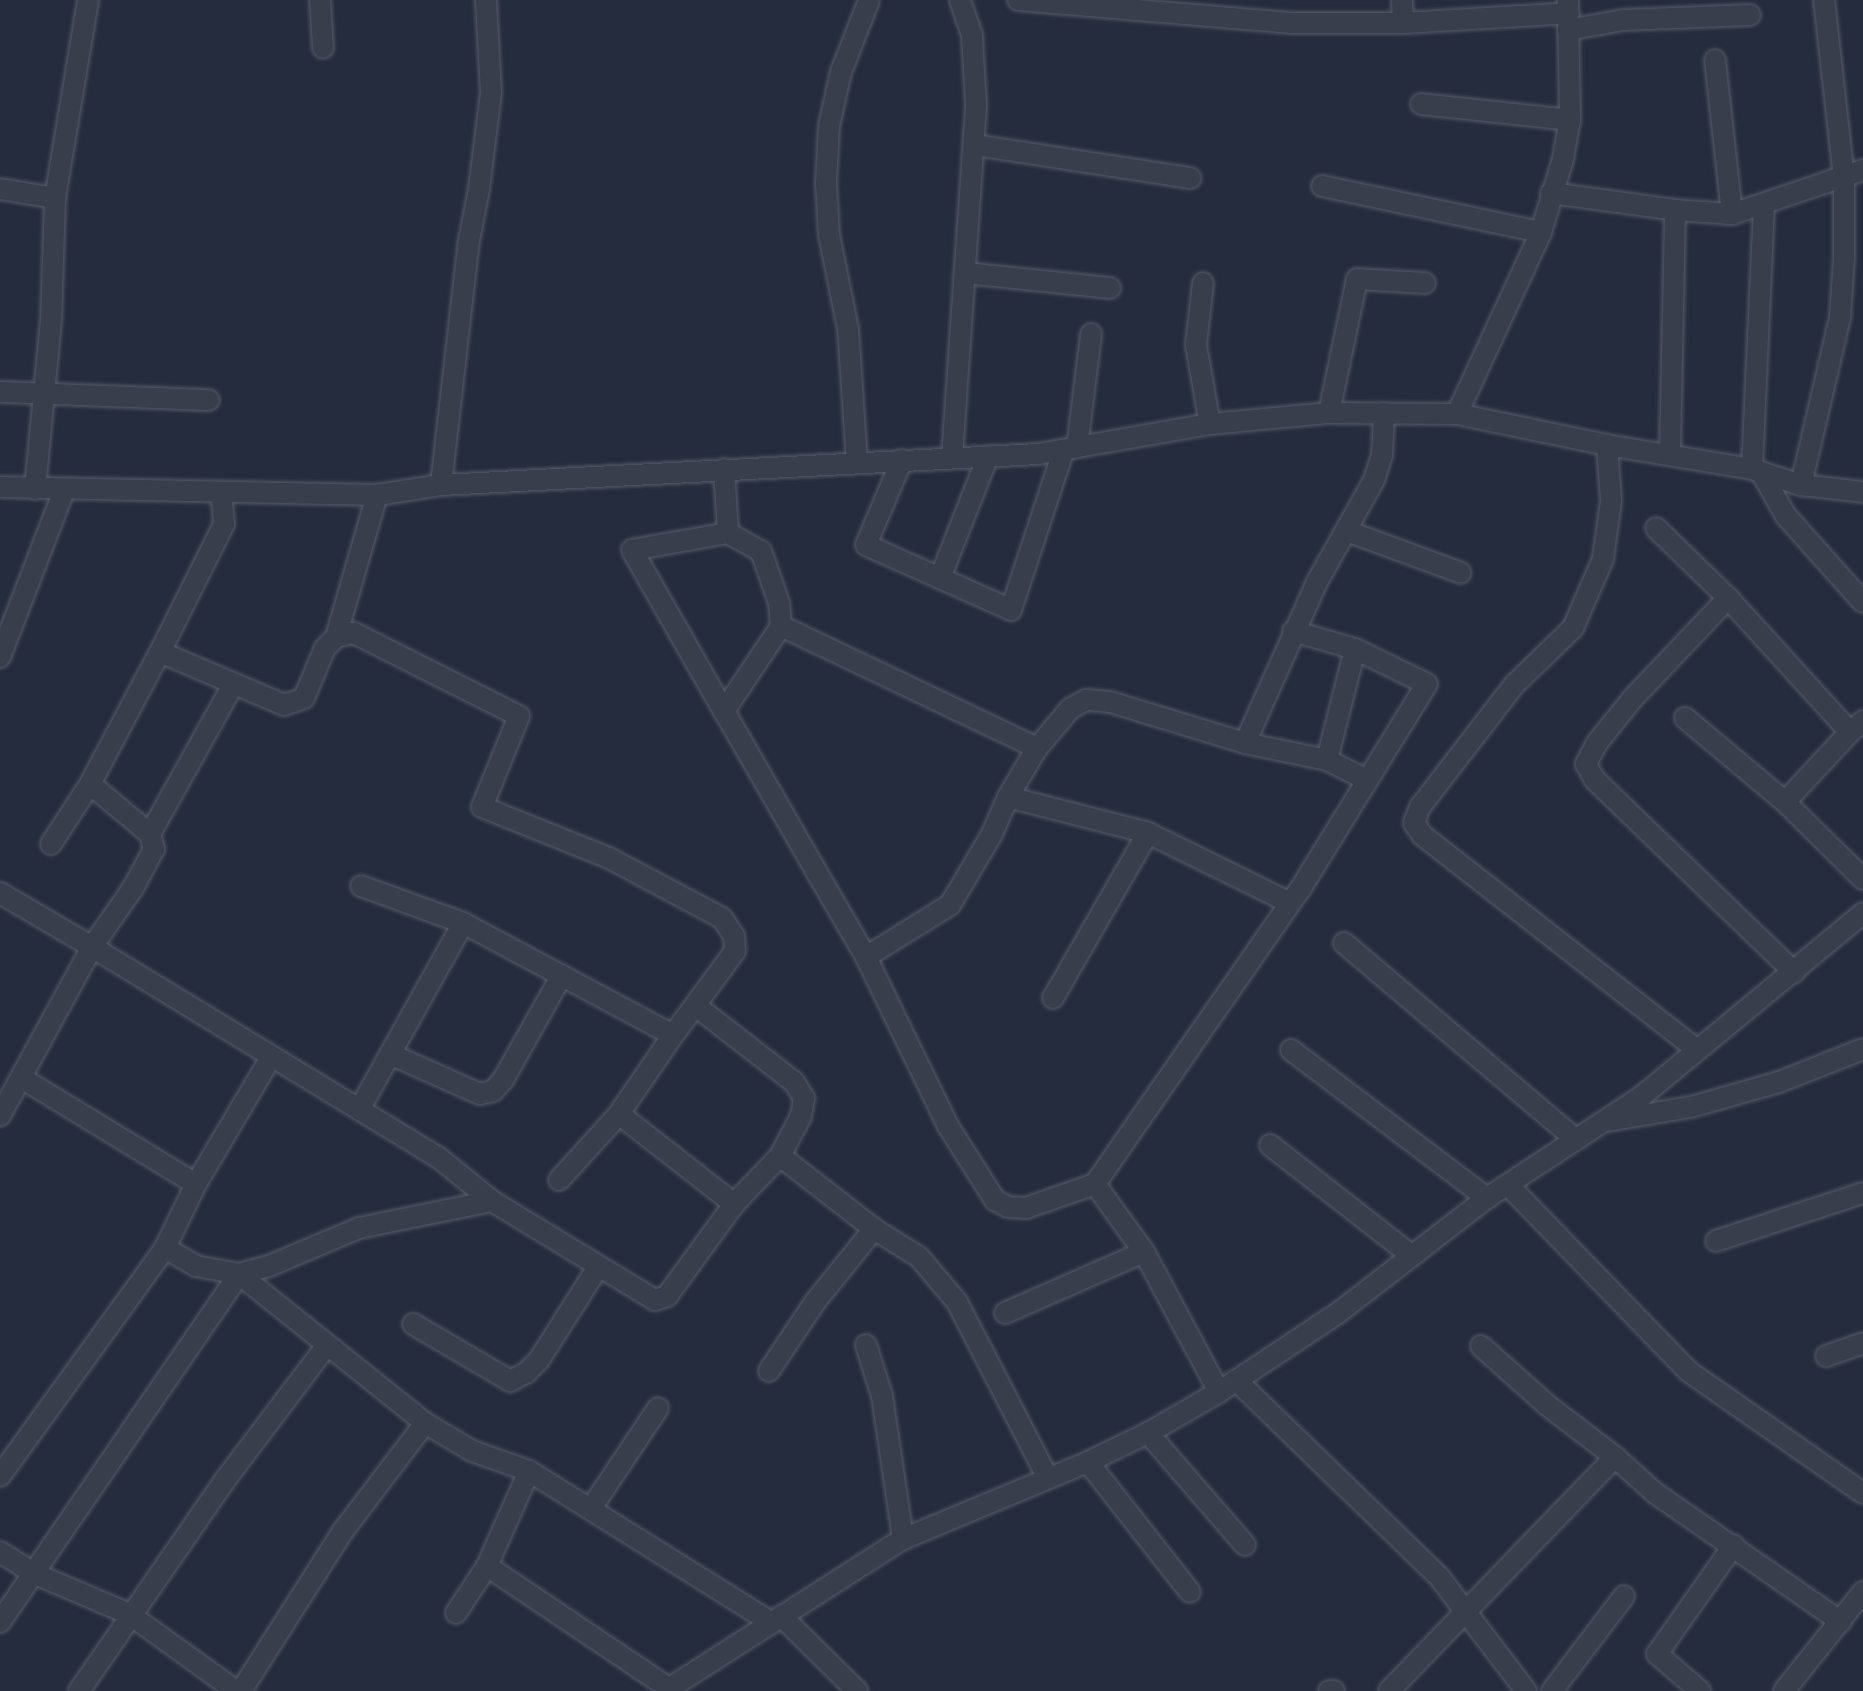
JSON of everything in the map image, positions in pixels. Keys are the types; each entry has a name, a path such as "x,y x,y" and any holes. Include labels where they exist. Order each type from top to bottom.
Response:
{"street":[{"path":"35,489 51,321 55,198 88,0"},
{"path":"320,0 323,48"},
{"path":"441,485 469,241 491,93 486,0"},
{"path":"857,463 848,329 829,235 826,183 829,126 841,72 869,0"},
{"path":"952,458 974,145 972,35 960,0"},
{"path":"1018,0 1290,23 1403,23 1569,14 1623,20 1750,15"},
{"path":"1402,0 1403,23"},
{"path":"1801,485 1840,318 1854,174 1824,0"},
{"path":"1457,414 1541,232 1563,159 1570,120 1569,14"},
{"path":"1715,60 1732,214"},
{"path":"1421,104 1570,120"},
{"path":"974,145 1125,171 1190,178"},
{"path":"1551,193 1675,210 1732,214 1854,174"},
{"path":"1322,186 1541,232"},
{"path":"0,189 55,198"},
{"path":"1764,204 1756,470 1786,516 1863,602"},
{"path":"1670,453 1675,210"},
{"path":"965,273 1110,288"},
{"path":"1329,413 1357,279 1425,283"},
{"path":"1203,283 1196,345 1210,424"},
{"path":"902,460 866,545 1011,610 1070,449 1091,334"},
{"path":"0,392 209,400"},
{"path":"0,487 377,495 441,485 988,456 1070,449 1210,424 1329,413 1384,413 1457,414 1607,445 1670,453 1756,470 1801,485 1863,492"},
{"path":"1245,743 1293,631 1374,480 1382,456 1384,413"},
{"path":"1607,445 1611,501 1603,559 1573,628 1514,685 1420,807 1414,823 1422,835 1696,1049"},
{"path":"940,578 988,456"},
{"path":"724,469 728,533"},
{"path":"0,657 64,490"},
{"path":"51,844 90,784 224,524 221,492"},
{"path":"160,652 284,705 304,698 325,648 336,637 377,495"},
{"path":"1656,528 1856,726 1785,802"},
{"path":"1347,531 1461,573"},
{"path":"724,711 781,626 779,603 761,551 728,533 632,550 724,711 866,957 948,1126 995,1200 1008,1207 1026,1208 1095,1184 1290,903 1427,684 1355,649 1293,631"},
{"path":"1728,598 1633,698 1597,743 1586,764 1595,780 1794,972"},
{"path":"781,626 1037,748"},
{"path":"336,637 354,633 519,716 482,807 609,858 722,918 734,936 735,951 619,1114 559,1180"},
{"path":"1327,760 1355,649"},
{"path":"150,834 233,685"},
{"path":"866,957 950,905 1037,748 1070,709 1086,700 1110,702 1245,743 1327,760 1367,780"},
{"path":"1685,718 1785,802 1863,879"},
{"path":"0,1116 23,1079 92,947 133,888 154,849 150,834 90,784"},
{"path":"1008,797 1148,833 1290,903"},
{"path":"1053,998 1148,833"},
{"path":"361,886 463,923 673,1035"},
{"path":"0,893 438,1157 492,1201 655,1300 667,1296 734,1204 780,1156 801,1116 804,1098 794,1082 696,1006"},
{"path":"487,1566 669,1690 903,1539 1088,1462 1148,1433 1228,1386 1338,1313 1487,1198 1642,1096 1863,913"},
{"path":"359,1110 463,923"},
{"path":"1344,943 1575,1139"},
{"path":"390,1054 480,1094 493,1091 562,975"},
{"path":"1599,1123 1691,1107 1779,1082 1863,1049"},
{"path":"1291,1050 1487,1198"},
{"path":"0,1476 165,1248 196,1184 271,1057"},
{"path":"23,1079 196,1184"},
{"path":"619,1114 734,1204"},
{"path":"1270,1145 1411,1255"},
{"path":"780,1156 874,1229 919,1257 957,1302 1048,1478"},
{"path":"1095,1184 1144,1252 1228,1386 1440,1578 1526,1691"},
{"path":"1508,1185 1688,1371 1863,1493"},
{"path":"1716,1241 1863,1193"},
{"path":"165,1248 196,1266 239,1274 269,1266 359,1228 492,1201"},
{"path":"769,1371 815,1302 874,1229"},
{"path":"1005,1313 1144,1252"},
{"path":"413,1324 510,1381 526,1373 539,1360 598,1267"},
{"path":"239,1274 425,1423 472,1451 529,1471 775,1619 857,1691"},
{"path":"0,1622 239,1274"},
{"path":"1826,1356 1863,1343"},
{"path":"79,1691 129,1614 327,1345"},
{"path":"866,1345 882,1396 903,1539"},
{"path":"1481,1346 1547,1405 1615,1457 1655,1493 1841,1622"},
{"path":"592,1507 658,1408"},
{"path":"0,1552 33,1573 129,1614 238,1691 343,1531 425,1423"},
{"path":"1148,1433 1245,1545"},
{"path":"1389,1691 1467,1614 1615,1457"},
{"path":"1088,1462 1190,1592"},
{"path":"456,1613 487,1566 529,1471"},
{"path":"1700,1691 1657,1654 1734,1545"},
{"path":"1784,1691 1863,1592"},
{"path":"1552,1691 1624,1596"}]}
